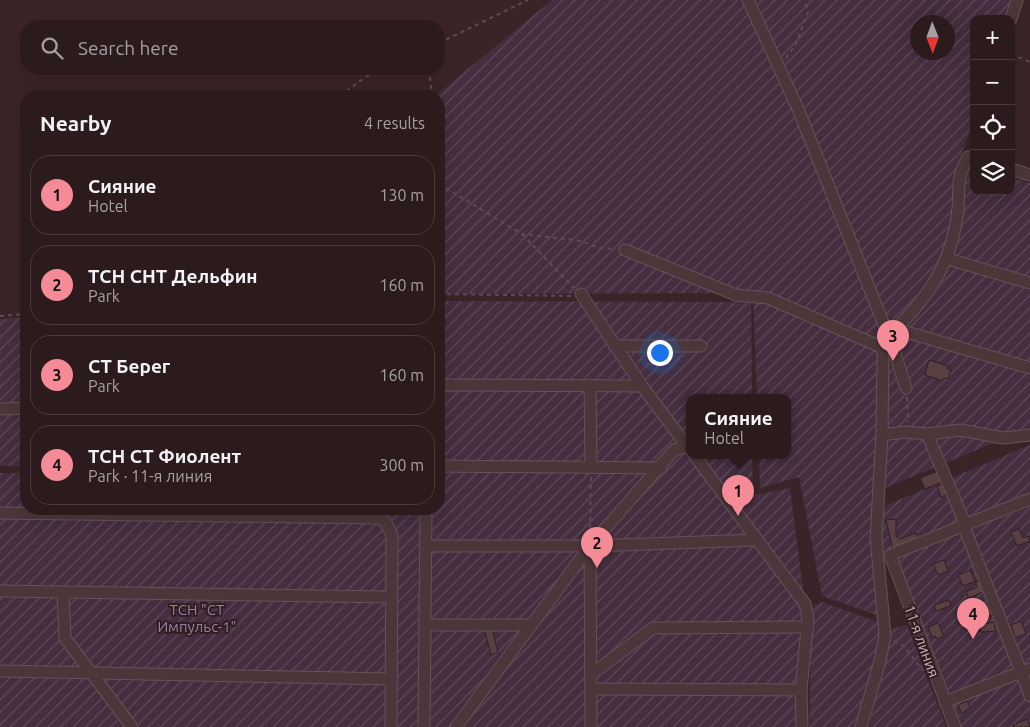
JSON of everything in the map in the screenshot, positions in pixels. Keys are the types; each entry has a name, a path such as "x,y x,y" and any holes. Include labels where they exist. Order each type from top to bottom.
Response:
{"street":[{"path":"748,0 780,66 885,343 876,538 885,635 880,661 861,727"},
{"path":"1012,15 1017,0"},
{"path":"885,343 938,279 948,259 958,216 960,172 970,159"},
{"path":"1015,171 1030,175"},
{"path":"625,250 736,294 768,298 885,343 894,350 906,388"},
{"path":"948,259 1030,283"},
{"path":"581,294 614,346 686,445"},
{"path":"896,329 1030,368"},
{"path":"614,346 702,346"},
{"path":"445,385 642,386"},
{"path":"590,385 591,467"},
{"path":"0,408 20,408"},
{"path":"882,436 906,432 926,434 961,430 1003,438 1030,435"},
{"path":"926,434 1026,670 1030,696"},
{"path":"456,727 590,546 661,468 674,450 686,450"},
{"path":"697,459 805,604 808,627 801,690 802,727"},
{"path":"445,466 661,468"},
{"path":"964,524 1030,499"},
{"path":"0,513 20,513"},
{"path":"151,515 377,518 385,521 392,535 391,727"},
{"path":"424,727 426,515"},
{"name":"11-я линия","path":"955,727 890,555 964,524"},
{"path":"426,546 590,546 757,540"},
{"path":"590,546 591,727"},
{"path":"0,592 392,597"},
{"path":"63,592 65,638 132,727"},
{"path":"425,625 531,625"},
{"path":"592,674 654,628 808,627"},
{"path":"945,702 1026,670"},
{"path":"0,671 392,679"},
{"path":"592,689 801,690"}],"path":[{"path":"445,40 528,0"},
{"path":"780,66 796,44 808,12 805,0"},
{"path":"1015,56 1030,62"},
{"path":"348,90 369,75"},
{"path":"430,75 431,90"},
{"path":"445,188 522,234 581,294 576,296 445,294"},
{"path":"522,234 581,241 600,248 625,250"},
{"path":"0,316 20,314"},
{"path":"906,388 909,413 906,432"},
{"path":"590,546 591,467"},
{"path":"885,635 904,646 927,677 938,683"}],"green space":[{"path":"552,0 1014,0 1008,15 970,15 970,130 958,164 970,167 970,195 1015,195 1015,179 1030,183 1030,428 875,492 882,617 822,596 799,477 760,488 759,459 791,459 791,394 757,394 753,293 445,294 445,90 442,90"},
{"name":"ТСН \"СТ Импульс-1\"","path":"445,301 751,302 752,394 686,394 686,459 752,459 753,495 790,488 808,627 806,727 0,727 0,473 20,473 20,515 445,515"},
{"path":"20,317 20,466 0,466 0,319"},
{"path":"1030,445 1030,727 951,727 882,552 877,509"},
{"path":"822,602 883,624 863,727 809,727 812,607"},
{"path":"907,625 946,727 869,727 891,629"}],"building":[{"path":"929,360 948,366 947,369 951,370 948,379 944,378 943,381 925,375"},
{"path":"938,471 942,482 925,489 920,478"},
{"path":"945,483 949,494 941,497 937,486"},
{"path":"896,519 896,536 900,539 916,533 919,540 893,550 886,520"},
{"path":"1019,529 1023,538 1028,536 1030,541 1017,546 1011,532"},
{"path":"944,560 948,571 938,575 933,564"},
{"path":"970,570 975,581 963,586 958,575"},
{"path":"980,581 985,591 969,598 966,592 977,587 975,583"},
{"path":"949,600 951,606 936,611 934,605"},
{"path":"988,606 992,615 982,619 978,611"},
{"path":"1021,621 1026,634 1015,638 1011,625"},
{"path":"984,622 984,624 994,622 996,631 981,632 978,623"},
{"path":"938,623 944,636 937,639 935,636 932,637 928,627"},
{"path":"492,630 498,652 491,655 485,631"},
{"path":"967,701 970,707 962,714 958,705"},
{"path":"1027,719 1030,727 1014,727 1013,725"}],"place":[{"name":"СТ Берег","path":"893,361"},
{"name":"Сияние","path":"738,516"},
{"name":"ТСН СНТ Дельфин","path":"597,568"},
{"name":"ТСН СТ Фиолент","path":"973,639"}]}
